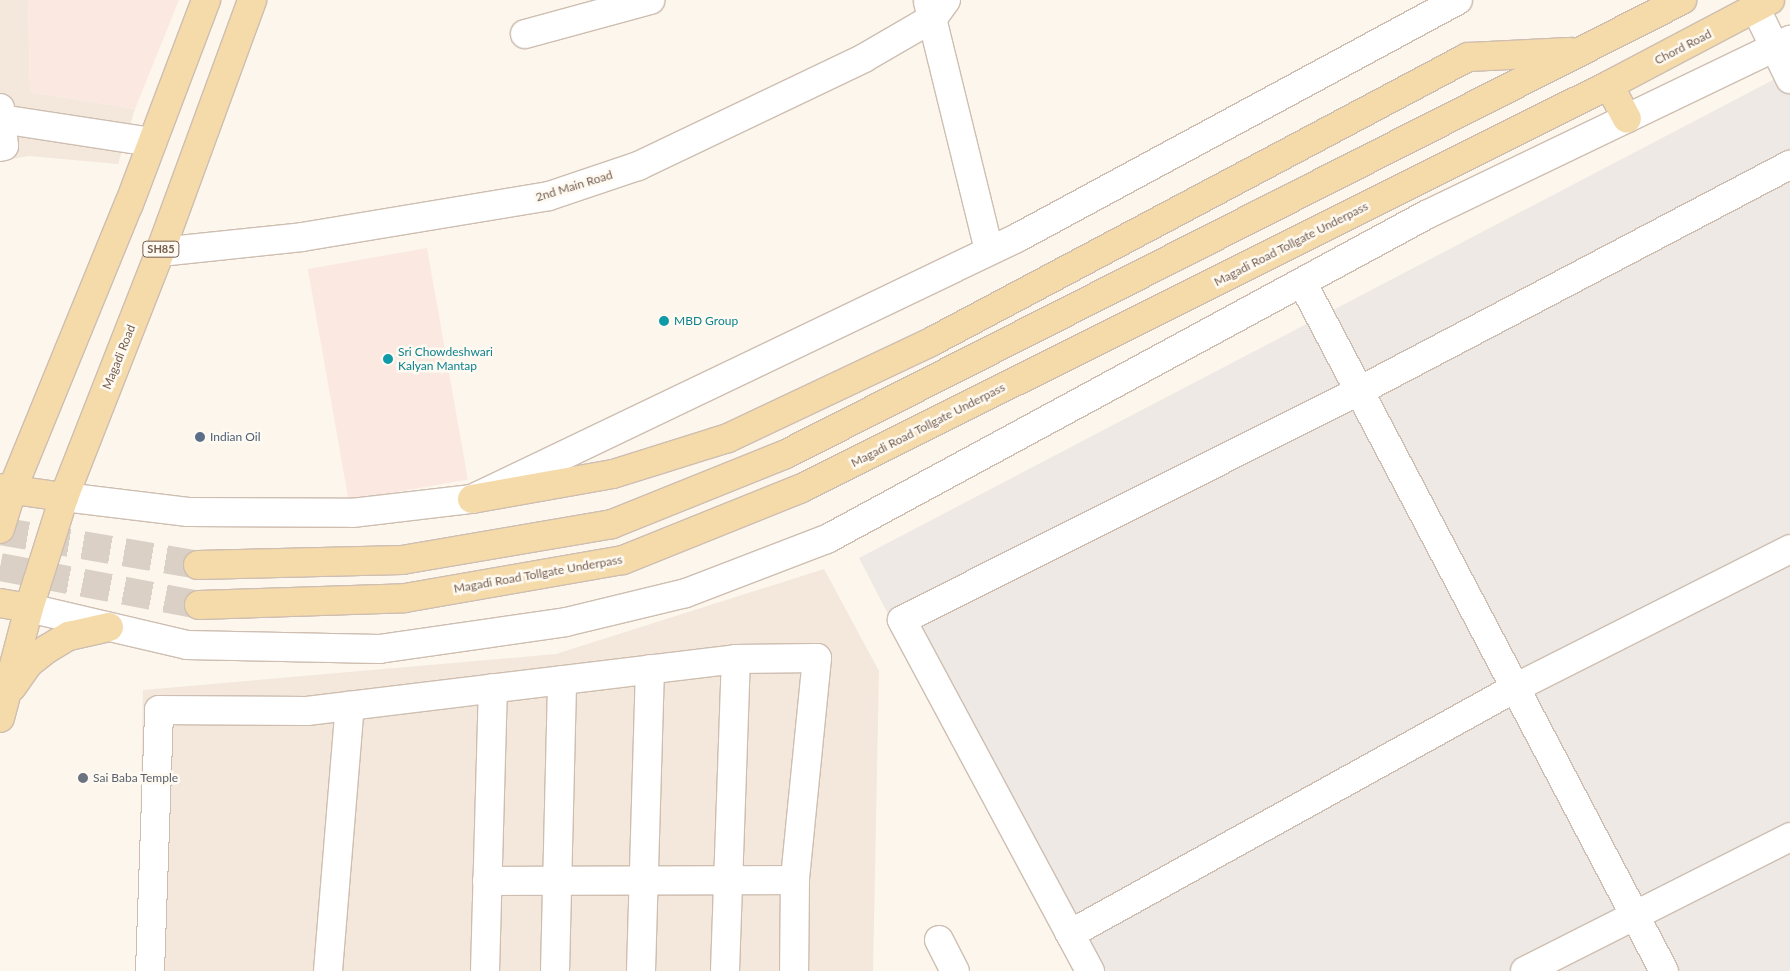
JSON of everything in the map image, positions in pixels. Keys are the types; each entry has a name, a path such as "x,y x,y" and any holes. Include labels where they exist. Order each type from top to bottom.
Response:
{"main road":[{"path":"0,529 6,489 152,142 206,0"},
{"name":"Magadi Road","path":"2,707 29,608 64,497 160,252 252,0"},
{"path":"198,565 402,560 612,524 784,455 1682,0"},
{"name":"Chord Road","path":"1609,85 1763,4"},
{"path":"472,499 613,474 728,438 929,343 1468,57 1582,51"},
{"path":"1609,85 1627,119"},
{"name":"Magadi Road Tollgate Underpass","path":"199,605 405,598 623,560 800,489 1609,85"},
{"path":"6,489 64,497"},
{"path":"0,603 29,608"},
{"path":"2,707 29,663 47,649 69,636 109,626"}],"street":[{"path":"525,34 650,0"},
{"path":"64,497 188,512 352,513 472,499 989,250 1458,0"},
{"path":"1763,4 1782,44 1790,79"},
{"path":"936,6 989,250"},
{"name":"2nd Main Road","path":"160,252 302,237 549,196 638,166 864,58 936,6"},
{"path":"29,608 187,645 379,649 566,622 686,593 828,539 1426,215 1782,44"},
{"path":"0,147 4,146 0,114 152,142"},
{"path":"1090,971 902,620 1359,391 1790,166"},
{"path":"1302,282 1664,971"},
{"path":"1070,934 1515,688 1790,549"},
{"path":"150,971 159,710 307,711 736,659 817,658 795,880 794,971"},
{"path":"725,971 736,659"},
{"path":"641,971 650,669"},
{"path":"555,971 562,680"},
{"path":"485,971 493,688"},
{"path":"328,971 350,706"},
{"path":"1525,971 1790,837"},
{"path":"487,881 795,880"},
{"path":"939,940 955,971"}],"shaded area":[{"path":"0,0 28,0 30,92 135,109 118,164 29,156 0,161"},
{"path":"28,0 179,0 135,109 30,92"},
{"path":"1790,71 1790,971 1073,971 859,558"},
{"path":"427,248 468,479 349,500 308,269"},
{"path":"824,569 879,671 873,971 137,971 143,690 556,654"}],"tunnel":[{"path":"0,531 198,565"},
{"path":"0,567 199,605"}],"place":[{"name":"MBD Group","path":"664,321"},
{"name":"Sri Chowdeshwari Kalyan Mantap","path":"388,359"},
{"name":"Indian Oil","path":"200,437"},
{"name":"Sai Baba Temple","path":"83,778"}]}
